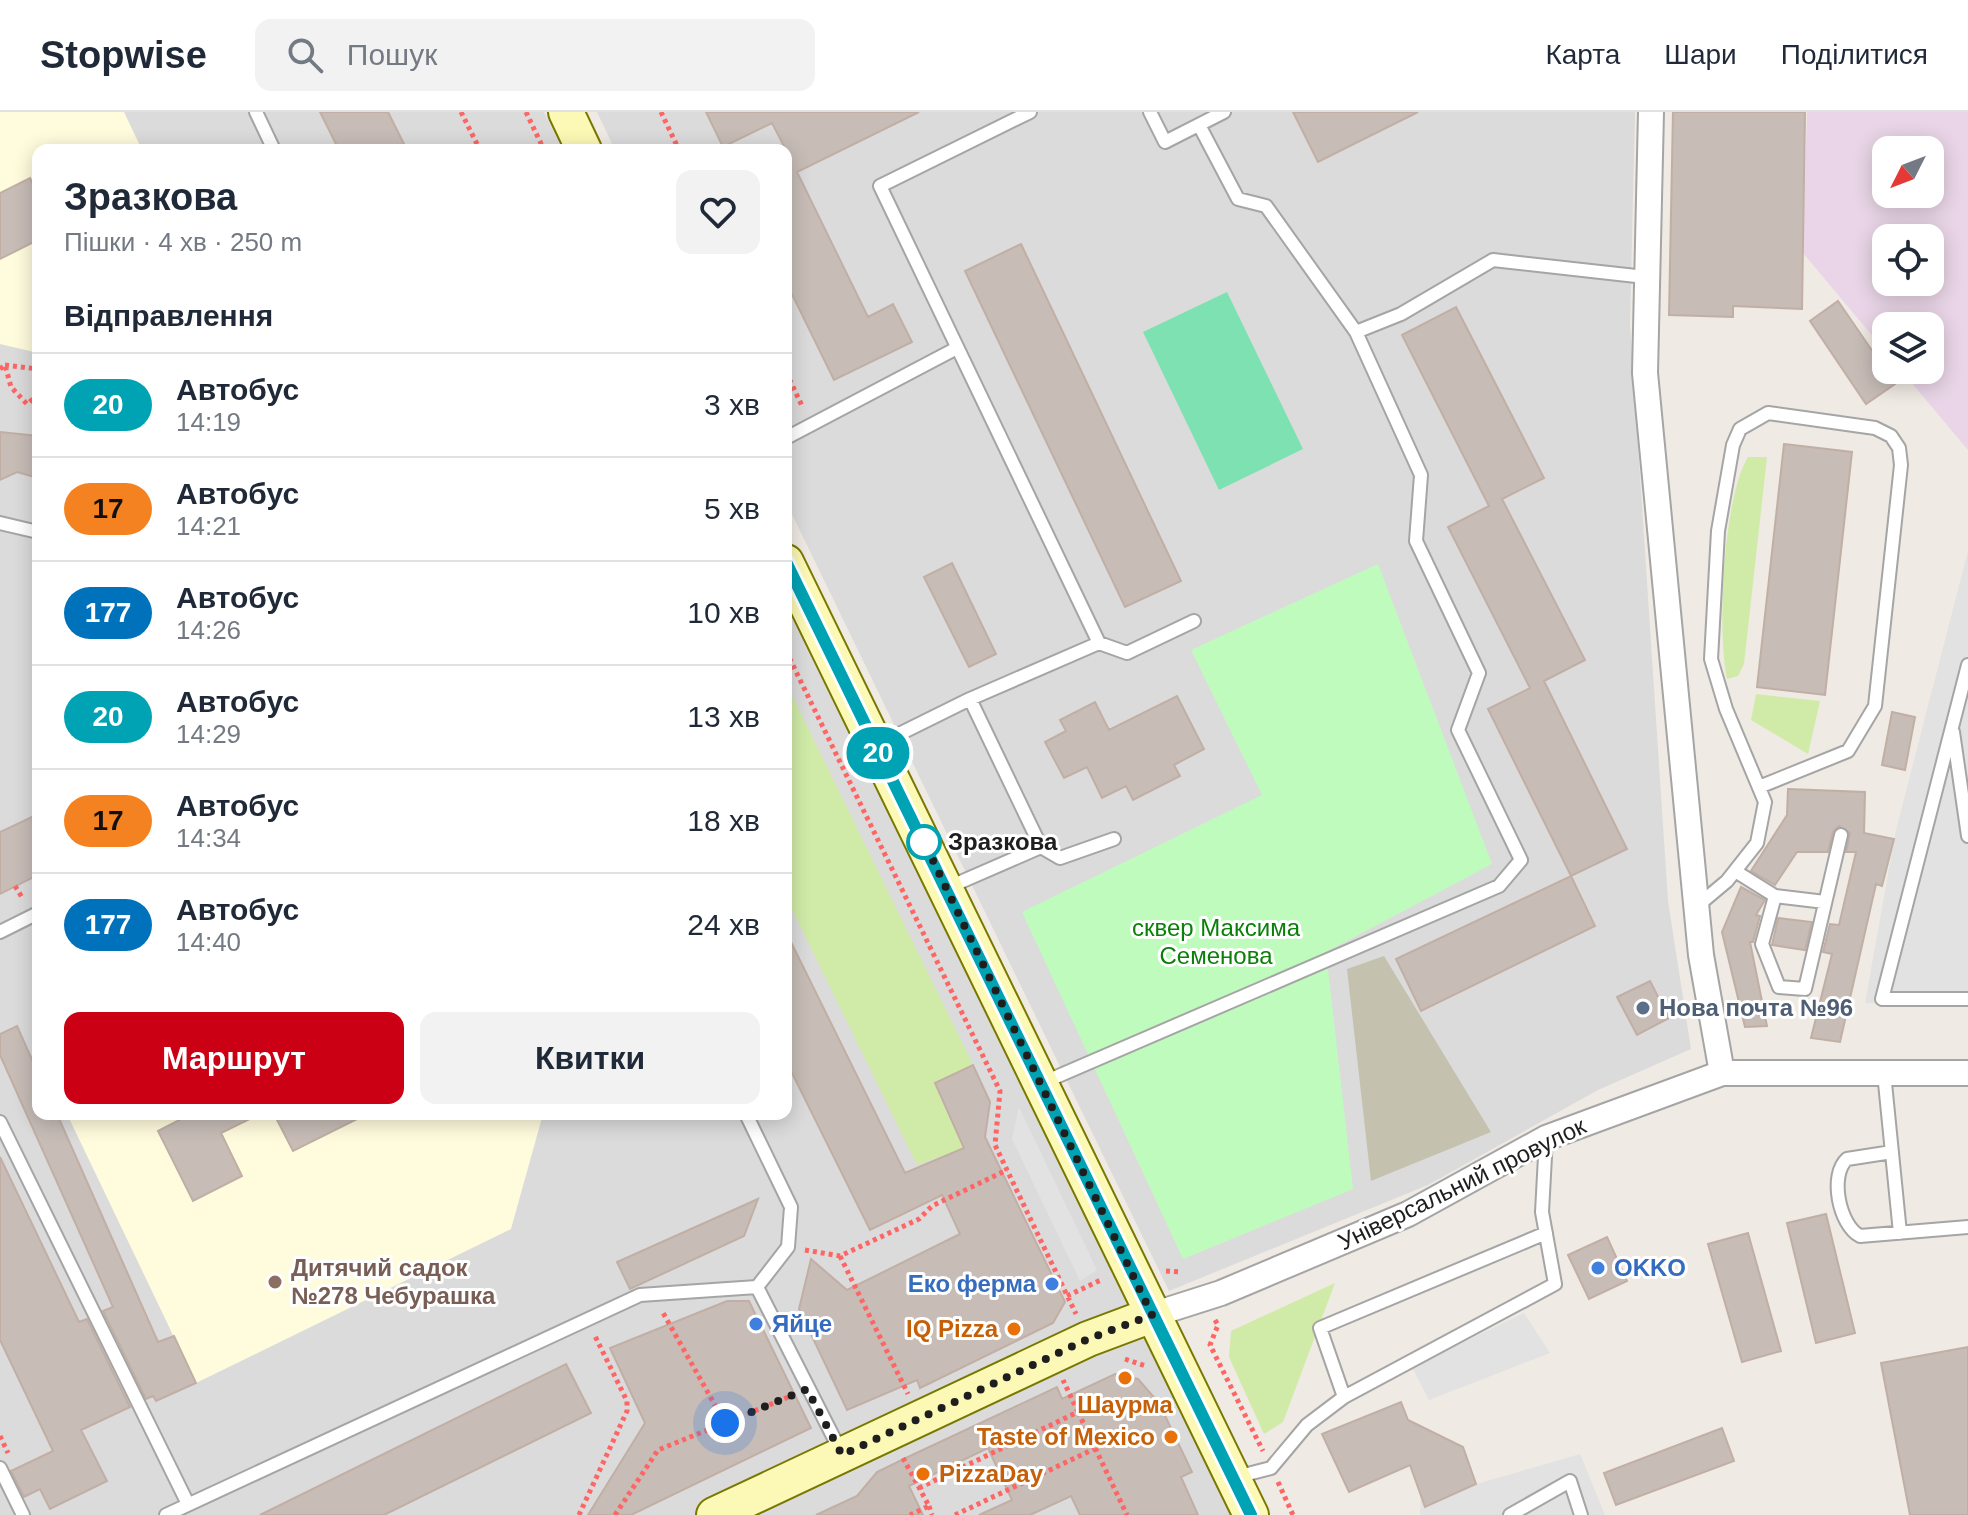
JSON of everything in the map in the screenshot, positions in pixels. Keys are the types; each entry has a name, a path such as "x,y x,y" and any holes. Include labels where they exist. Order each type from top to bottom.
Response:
{"main road":[{"path":"566,112 581,144"},
{"path":"792,574 1251,1515"},
{"path":"714,1515 1088,1339 1152,1315"}],"street":[{"path":"1651,112 1645,373 1696,907 1722,1073"},
{"name":"Універсальний провулок","path":"1152,1315 1203,1298 1408,1214 1546,1138 1722,1073 1968,1073"}],"lane":[{"path":"256,112 271,144"},
{"path":"1030,112 880,186 1099,643"},
{"path":"1150,112 1165,142 1224,112"},
{"path":"1042,1083 1499,886 1521,860 1458,730 1479,673 1416,541 1421,475 1356,332 1266,206 1238,199 1199,125"},
{"path":"1356,332 1401,314 1493,260 1645,277"},
{"path":"792,435 957,348"},
{"path":"1696,907 1735,871 1757,843 1765,802 1726,709 1711,659 1718,531 1733,445 1740,429 1768,413 1875,428 1891,436 1899,448 1901,465 1875,706 1848,751 1759,787"},
{"path":"0,523 32,531"},
{"path":"875,747 970,699 1099,643 1127,653 1194,621"},
{"path":"1968,665 1882,999 1968,999"},
{"path":"970,699 1041,847 1060,858 1114,839"},
{"path":"1952,726 1968,836"},
{"path":"1775,896 1762,944 1779,987 1805,989 1841,835"},
{"path":"947,889 1041,847"},
{"path":"1735,871 1775,896 1825,902"},
{"path":"0,932 32,916"},
{"path":"1884,1073 1900,1233"},
{"path":"166,1515 640,1295 757,1287 788,1247 791,1207 749,1120"},
{"path":"0,1122 188,1504"},
{"path":"1233,1478 1271,1468 1307,1425 1344,1397 1555,1284 1542,1212 1546,1138"},
{"path":"1892,1152 1847,1159 1837,1173 1849,1231 1860,1236 1968,1227"},
{"path":"1344,1397 1320,1328 1546,1233"},
{"path":"757,1287 842,1455"},
{"path":"0,1468 23,1515"},
{"path":"1510,1515 1570,1481 1581,1515"}],"path":[{"path":"461,112 477,144"},
{"path":"526,112 541,144"},
{"path":"661,112 676,144"},
{"path":"32,369 3,367 11,387 27,404 32,400"},
{"path":"792,385 811,425"},
{"path":"792,663 1000,1091 995,1145 1067,1296 1129,1267"},
{"path":"788,1247 840,1256 919,1219 932,1206 1007,1170"},
{"path":"840,1256 914,1406"},
{"path":"640,1295 652,1299 665,1314 725,1423"},
{"path":"1203,1298 1218,1325 1210,1345 1293,1515"},
{"path":"579,1515 627,1411 627,1401 587,1319"},
{"path":"1061,1376 1127,1515"},
{"path":"615,1515 658,1450 807,1389"},
{"path":"919,1488 1078,1412"},
{"path":"955,1515 1094,1449"},
{"path":"901,1455 932,1515"},
{"path":"910,1515 929,1506"}],"shaded area":[{"path":"0,112 544,112 560,144 32,144 32,1120 792,1120 792,618 1231,1515 0,1515"},
{"path":"0,112 124,112 139,144 32,144 32,352 0,344"},
{"path":"597,112 1635,112 1630,324 1668,901 1691,1049 1598,1090 1428,1185 1169,1291 792,514 792,144 612,144"},
{"path":"1807,112 1968,112 1968,450 1913,384 1944,384 1944,312 1872,312 1872,335 1803,253"},
{"path":"1968,551 1968,1005 1865,1003 1896,830"},
{"path":"1384,956 1491,1132 1371,1181 1347,969"},
{"path":"1019,1107 1097,1270 1080,1281 1012,1139"},
{"name":"Дитячий садок №278 Чебурашка","path":"70,1120 541,1120 511,1229 196,1383"},
{"path":"1524,1313 1550,1353 1429,1400 1412,1367"},
{"path":"1580,1454 1605,1515 1420,1515 1421,1494 1426,1506 1477,1484"}],"green space":[{"path":"1227,292 1303,449 1219,490 1143,332"},
{"path":"1748,457 1767,457 1744,664 1738,676 1727,679 1723,630 1724,565 1733,502"},
{"name":"сквер Максима Семенова","path":"1378,564 1492,864 1326,952 1353,1189 1183,1259 1022,912 1262,795 1191,650"},
{"path":"1756,694 1820,701 1808,754 1751,720"},
{"path":"792,695 973,1065 935,1083 964,1148 917,1165 792,909"},
{"path":"1335,1283 1283,1422 1264,1434 1229,1357 1231,1331"}],"building":[{"path":"320,112 388,112 404,144 336,144"},
{"path":"706,112 919,112 797,172 868,317 893,304 912,342 834,380 792,294 792,144 783,144 772,123 729,144 722,144"},
{"path":"1293,112 1418,112 1318,162"},
{"path":"1673,112 1805,112 1802,309 1733,306 1733,317 1669,315"},
{"path":"30,178 32,182 32,243 0,259 0,193"},
{"path":"1021,244 1181,581 1125,607 965,271"},
{"path":"1838,301 1872,351 1872,384 1895,384 1866,404 1810,321"},
{"path":"1456,307 1544,478 1502,499 1585,660 1544,681 1627,849 1571,876 1488,709 1530,688 1448,527 1489,506 1402,335"},
{"path":"0,432 32,435 32,476 17,472 0,480"},
{"path":"1784,444 1852,452 1825,695 1757,687"},
{"path":"952,563 996,654 969,667 924,577"},
{"path":"1177,696 1204,749 1174,765 1180,776 1133,800 1126,786 1102,798 1087,767 1064,778 1045,742 1066,731 1060,720 1095,702 1109,730"},
{"path":"1892,712 1915,717 1905,770 1882,765"},
{"path":"1788,789 1865,792 1864,833 1894,839 1882,886 1876,884 1840,1042 1811,1038 1832,954 1823,952 1830,924 1839,925 1856,852 1846,852 1850,833 1839,826 1833,832 1828,852 1797,852 1775,885 1751,871 1787,815"},
{"path":"32,817 32,878 0,894 0,832"},
{"path":"1571,876 1595,926 1421,1011 1396,959"},
{"path":"1741,887 1765,900 1756,915 1760,916 1753,942 1750,942 1767,1026 1745,1027 1722,932"},
{"path":"1778,918 1812,922 1805,950 1772,945"},
{"path":"792,944 905,1173 964,1148 935,1083 973,1065 990,1102 985,1137 1065,1302 1053,1323 920,1388 917,1380 847,1410 799,1309 811,1259 847,1290 960,1234 942,1195 870,1230 792,1073"},
{"name":"Нова почта №96","path":"1650,981 1669,1018 1637,1035 1617,997"},
{"path":"17,1026 32,1060 32,1120 60,1120 158,1342 174,1336 196,1383 156,1401 153,1396 146,1399 103,1311 113,1307 0,1055 0,1034"},
{"path":"179,1120 248,1120 221,1133 242,1176 193,1201 158,1131"},
{"path":"277,1120 355,1120 293,1151"},
{"path":"0,1157 79,1322 87,1319 130,1407 81,1430 107,1481 50,1509 40,1489 24,1497 11,1471 53,1451 0,1340"},
{"path":"758,1199 744,1236 630,1289 617,1262"},
{"path":"1826,1214 1855,1333 1816,1343 1787,1223"},
{"path":"1748,1233 1781,1351 1742,1362 1708,1244"},
{"name":"OKKO","path":"1607,1237 1627,1281 1589,1299 1568,1255"},
{"path":"727,1301 749,1301 811,1428 631,1515 588,1515 645,1423 610,1348"},
{"path":"1968,1347 1968,1515 1910,1515 1881,1363"},
{"path":"566,1364 591,1413 384,1515 260,1515"},
{"path":"1115,1374 1138,1379 1159,1403 1192,1472 1181,1477 1198,1515 1080,1515 1071,1496 1030,1515 979,1515 1012,1500 988,1448 909,1486 923,1515 816,1515 857,1496 877,1472 910,1456 1057,1387 1062,1399"},
{"path":"1401,1402 1408,1420 1463,1447 1476,1484 1425,1507 1410,1465 1349,1492 1322,1434"},
{"path":"1722,1428 1734,1461 1616,1505 1604,1473"}],"bus line":[{"name":"20","path":"792,574 1251,1515"}],"place":[{"name":"Зразкова","path":"924,842"},
{"name":"Нова почта №96","path":"1643,1008"},
{"name":"OKKO","path":"1598,1268"},
{"name":"Дитячий садок №278 Чебурашка","path":"275,1282"},
{"name":"Еко ферма","path":"1052,1284"},
{"name":"Яйце","path":"756,1324"},
{"name":"IQ Pizza","path":"1014,1329"},
{"name":"Шаурма","path":"1125,1378"},
{"name":"Taste of Mexico","path":"1171,1437"},
{"name":"PizzaDay","path":"923,1474"}],"route":[{"path":"725,1423 807,1389 842,1455 1088,1339 1152,1315 924,842"}]}
